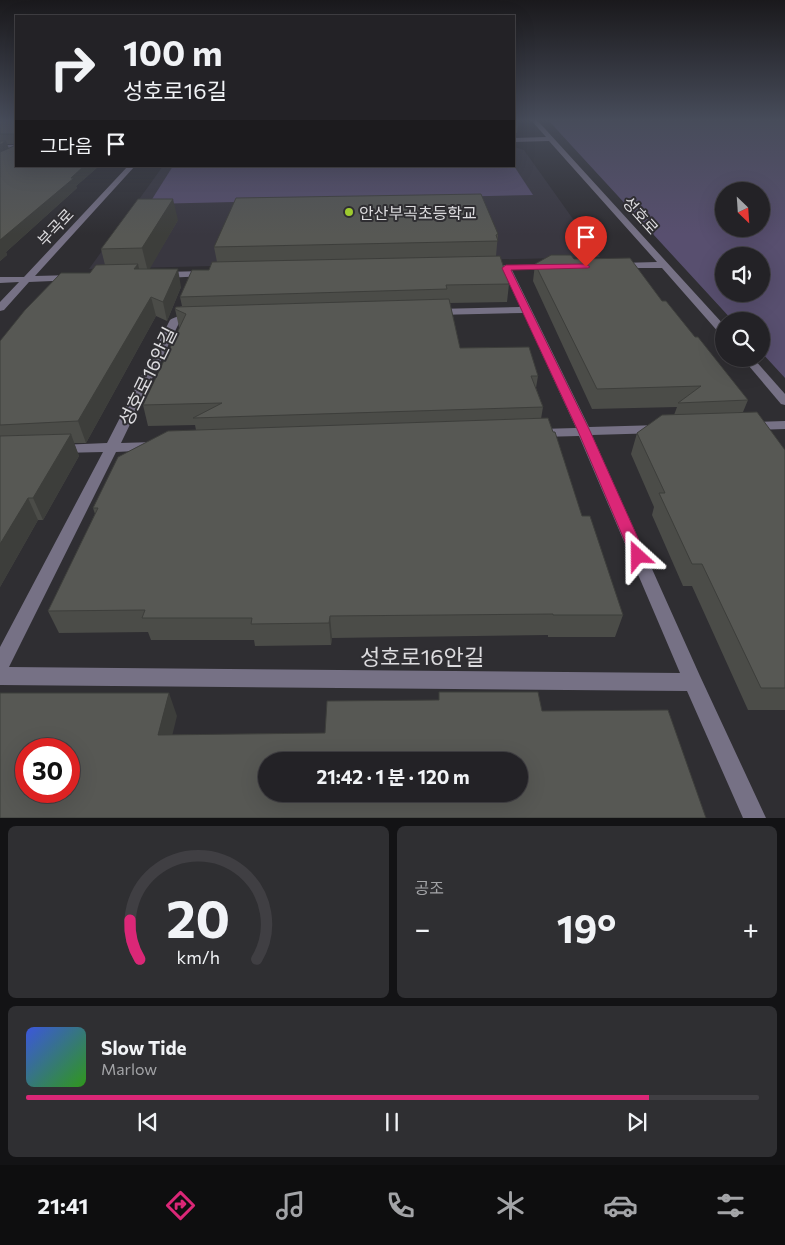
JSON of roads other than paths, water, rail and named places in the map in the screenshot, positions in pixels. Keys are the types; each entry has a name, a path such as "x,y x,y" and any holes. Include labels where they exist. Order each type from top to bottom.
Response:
{"street":[{"name":"성호로","path":"568,158 715,322"},
{"name":"부곡로","path":"0,308 131,167"},
{"path":"605,266 665,265"},
{"path":"477,268 556,267"},
{"path":"506,268 584,431 693,682 755,818"},
{"path":"155,276 192,279 213,274"},
{"path":"0,280 86,278"},
{"path":"419,313 526,310"},
{"name":"성호로16안길","path":"0,666 112,447 176,315 204,319"},
{"path":"755,367 785,401"},
{"path":"737,426 785,425"},
{"path":"525,433 670,428"},
{"path":"47,450 171,445"},
{"name":"성호로16안길","path":"0,676 693,682"}],"place":[{"name":"안산부곡초등학교","path":"349,212"}]}
